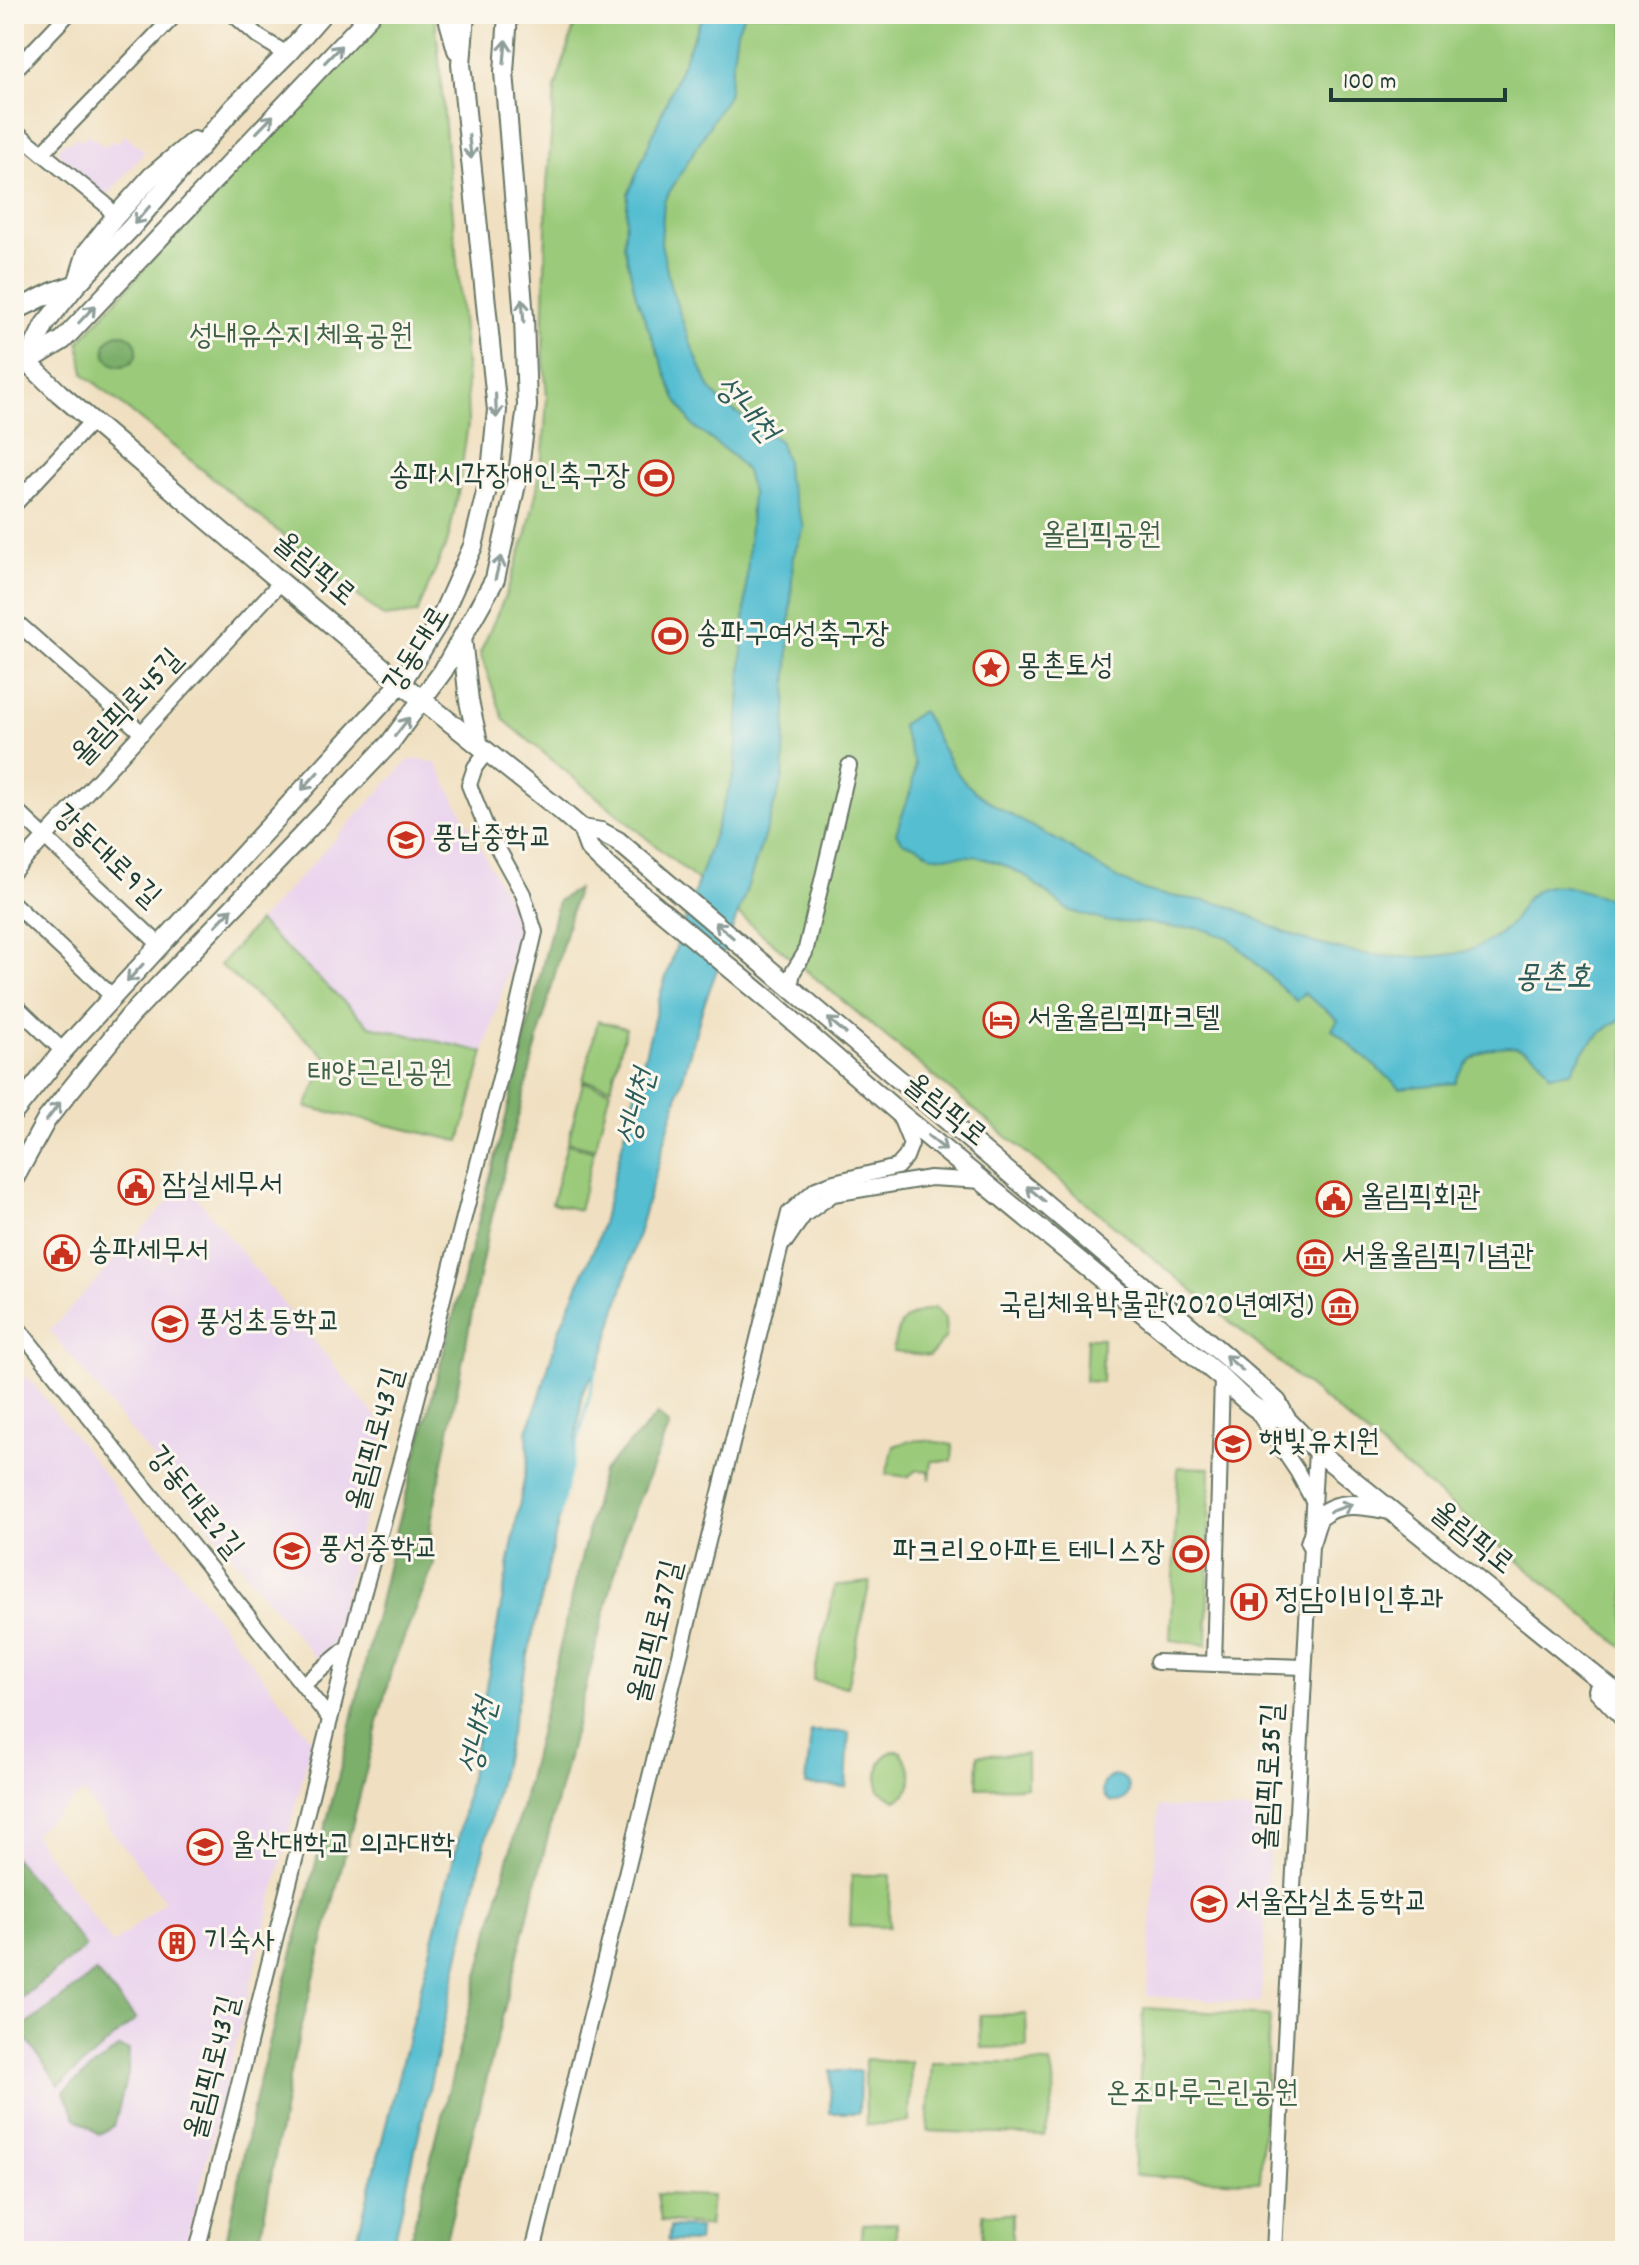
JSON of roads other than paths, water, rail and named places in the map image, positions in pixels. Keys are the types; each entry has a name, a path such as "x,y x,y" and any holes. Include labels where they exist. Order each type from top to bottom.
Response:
{"main road":[{"path":"18,362 77,284 131,228 234,107 322,14"},
{"path":"18,362 63,340 371,14"},
{"path":"447,14 461,64"},
{"name":"강동대로","path":"17,1103 401,683 439,622 473,546 491,472 497,410 461,64 465,14"},
{"name":"강동대로","path":"14,1179 47,1119 130,1016 390,743 443,671 495,579 518,475 527,406 524,318 504,72 508,14"},
{"path":"287,54 298,64 302,76 295,94"},
{"path":"77,284 87,252 115,217 151,177 234,107"},
{"path":"14,311 77,284"},
{"name":"올림픽로","path":"18,362 93,420 401,683 483,746 582,829 589,848 611,869 898,1112 1222,1378 1256,1410 1267,1416 1286,1419"},
{"path":"462,637 469,701 483,746"},
{"name":"올림픽로","path":"582,829 601,832 618,841 1233,1363 1277,1402 1286,1419 1316,1450 1625,1700"},
{"path":"1310,1543 1319,1518 1338,1507 1354,1504 1391,1510"},
{"path":"1563,1652 1625,1719"}],"street":[{"path":"14,71 68,14"},
{"path":"42,153 176,14"},
{"path":"233,14 259,37 287,54"},
{"path":"14,130 105,204 115,217"},
{"path":"14,505 93,420"},
{"name":"올림픽로45길","path":"14,871 281,582"},
{"path":"14,620 142,733"},
{"name":"올림픽로43길","path":"197,2251 348,1648 411,1422 535,932 523,894 487,829 469,785 483,746"},
{"path":"787,984 805,953 849,766"},
{"name":"강동대로9길","path":"14,808 160,945"},
{"path":"14,904 113,997"},
{"path":"14,1004 63,1051"},
{"path":"780,1248 789,1213 816,1189 897,1167 906,1157 911,1144 898,1112"},
{"name":"올림픽로37길","path":"533,2251 780,1248 804,1215 833,1194 930,1178 984,1181"},
{"name":"강동대로2길","path":"14,1323 330,1719"},
{"path":"1214,1664 1222,1378"},
{"path":"1256,1410 1297,1471 1312,1500"},
{"name":"올림픽로35길","path":"1274,2251 1316,1450"},
{"path":"304,1684 348,1648"},
{"path":"1157,1662 1304,1667"}],"water":[{"name":"성내천","path":"703,14 744,14 737,31 728,95 664,201 661,243 670,285 709,387 722,403 779,441 786,460 787,478 804,527 793,557 783,778 745,895 703,1007 604,1353 583,1390 575,1449 392,2251 354,2251 458,1841 528,1458 527,1431 559,1330 598,1239 661,992 735,771 752,492 746,471 733,456 693,426 675,397 636,296 624,245 628,194"},
{"name":"몽촌호","path":"922,711 951,763 970,787 1115,877 1158,894 1231,907 1295,936 1337,949 1381,956 1447,955 1490,940 1511,923 1527,898 1542,888 1563,886 1604,897 1625,898 1625,1017 1594,1040 1572,1071 1550,1075 1535,1055 1502,1046 1469,1061 1455,1083 1400,1088 1332,1029 1338,1020 1304,993 1296,1001 1229,938 1197,927 1109,922 1068,910 1024,875 1001,864 975,856 933,856 917,846 904,843 896,833 912,787 915,764 901,725"},
{"path":"811,1731 849,1732 846,1787 806,1785"},
{"path":"1116,1776 1125,1780 1129,1789 1125,1798 1116,1802 1107,1798 1103,1789 1107,1780"},
{"path":"831,2071 860,2071 859,2113 830,2113"},
{"path":"670,2227 699,2228 698,2242 668,2241"}],"waterway":[{"name":"성내천","path":"559,1516 596,1369"}],"place":[{"name":"송파시각장애인축구장","path":"656,478"},
{"name":"송파구여성축구장","path":"670,636"},
{"name":"몽촌토성","path":"991,668"},
{"name":"풍납중학교","path":"406,840"},
{"name":"서울올림픽파크텔","path":"1001,1020"},
{"name":"잠실세무서","path":"136,1187"},
{"name":"올림픽회관","path":"1334,1199"},
{"name":"송파세무서","path":"62,1253"},
{"name":"서울올림픽기념관","path":"1315,1258"},
{"name":"국립체육박물관(2020년예정)","path":"1340,1307"},
{"name":"풍성초등학교","path":"170,1324"},
{"name":"햇빛유치원","path":"1233,1444"},
{"name":"풍성중학교","path":"292,1551"},
{"name":"파크리오아파트 테니스장","path":"1191,1554"},
{"name":"정담이비인후과","path":"1249,1602"},
{"name":"울산대학교 의과대학","path":"205,1847"},
{"name":"서울잠실초등학교","path":"1209,1904"},
{"name":"기숙사","path":"177,1943"}],"park label":[{"name":"성내유수지 체육공원","path":"301,338"},
{"name":"올림픽공원","path":"1101,537"},
{"name":"태양근린공원","path":"380,1075"},
{"name":"온조마루근린공원","path":"1202,2095"}]}
